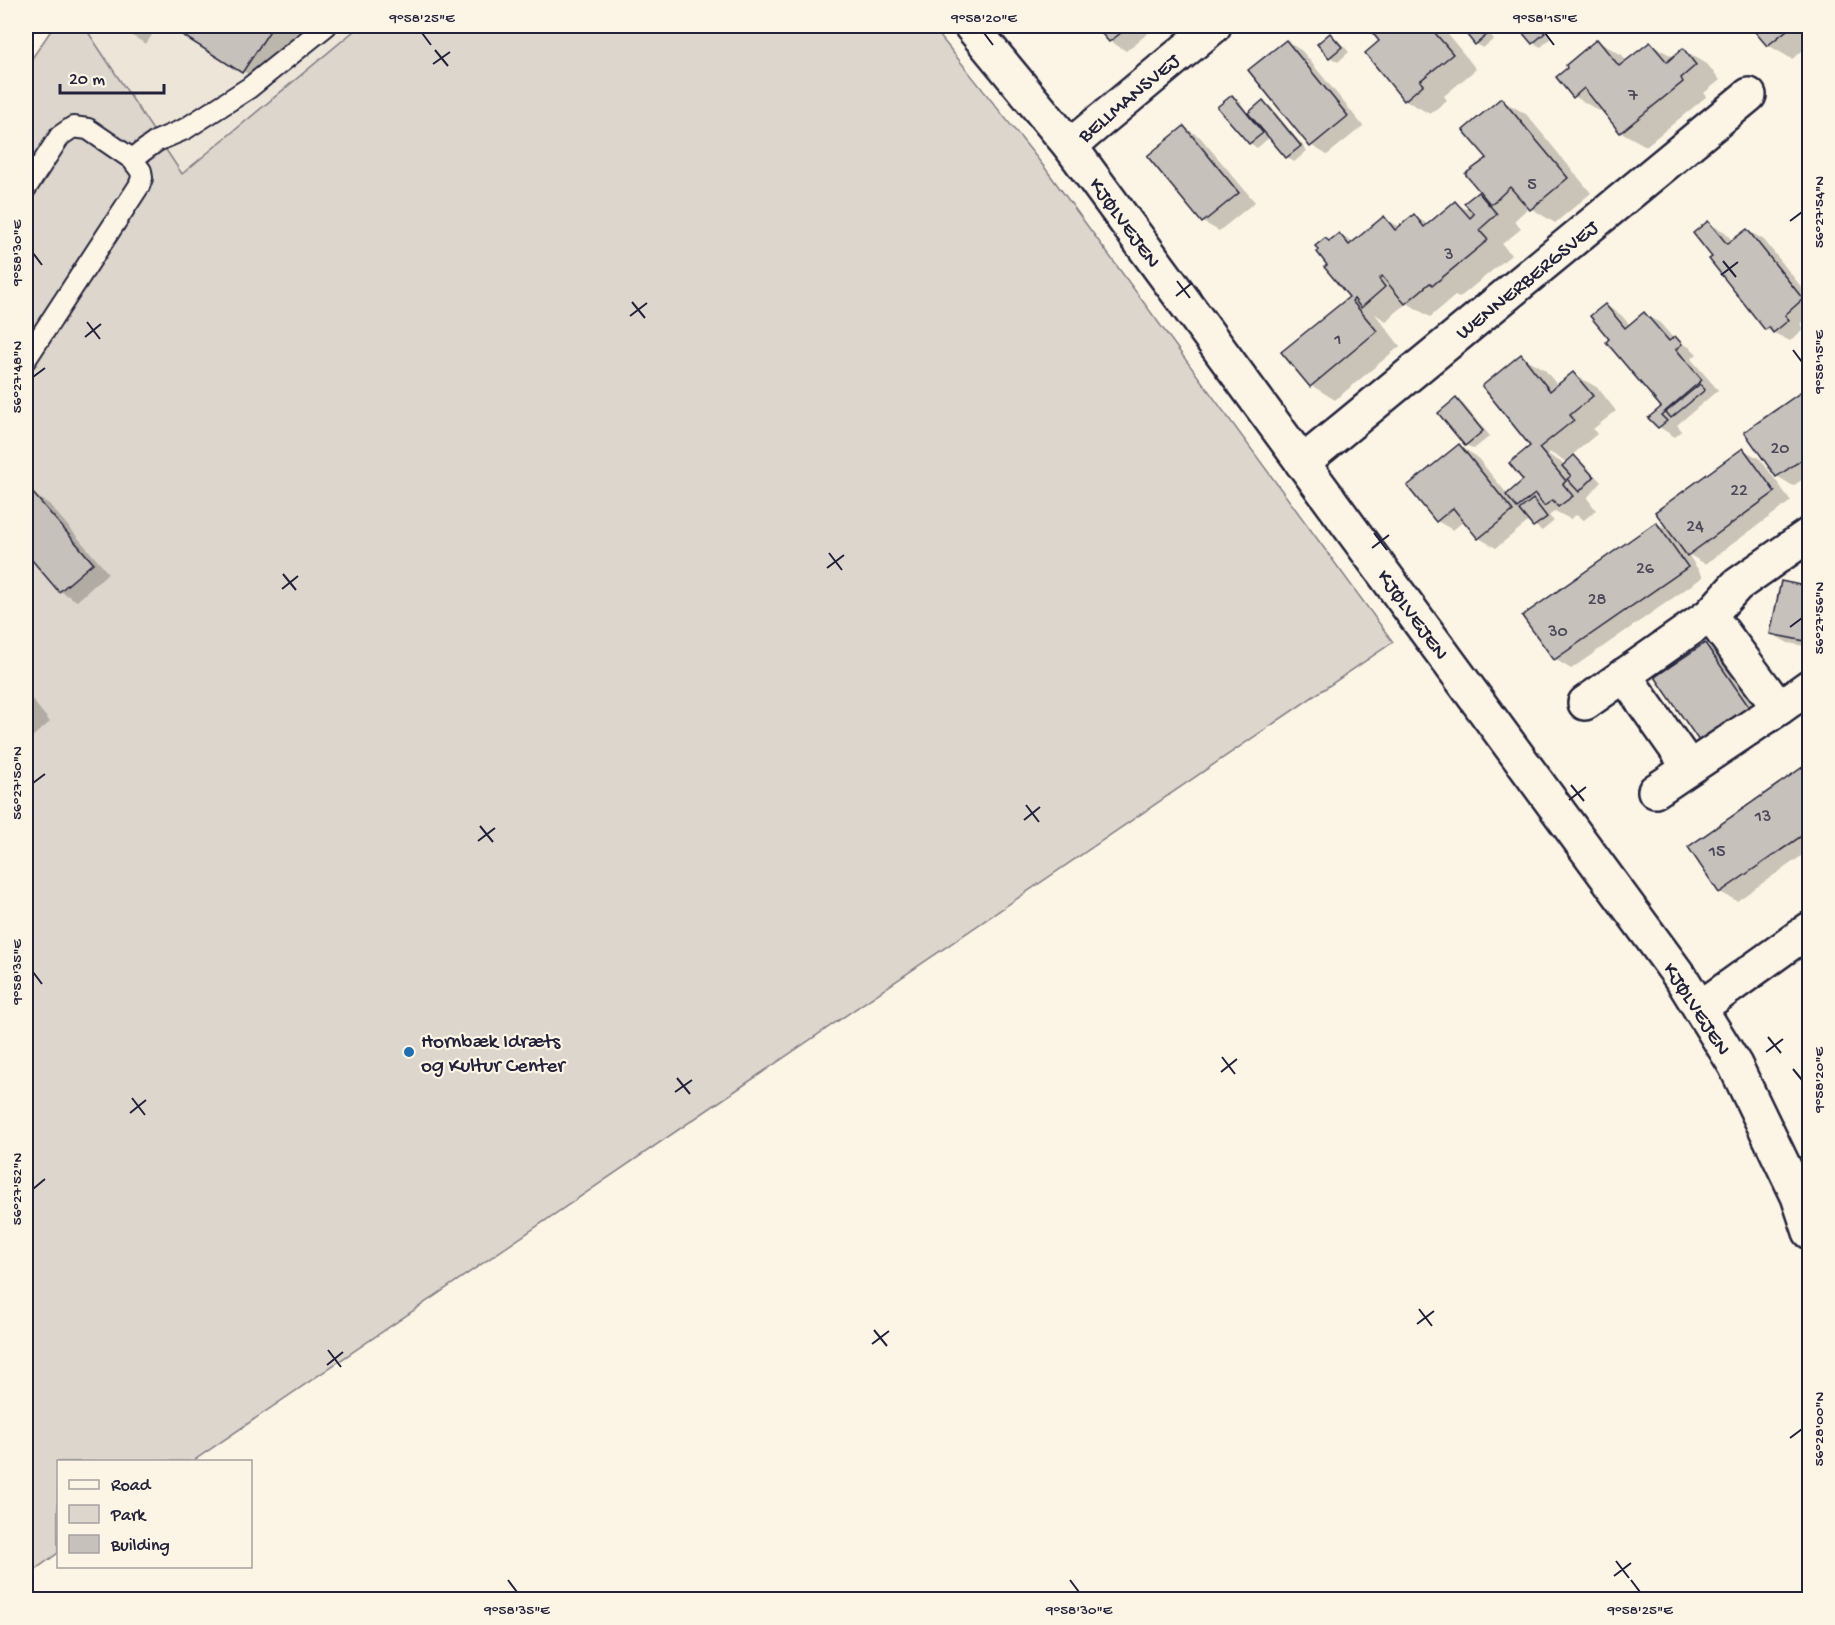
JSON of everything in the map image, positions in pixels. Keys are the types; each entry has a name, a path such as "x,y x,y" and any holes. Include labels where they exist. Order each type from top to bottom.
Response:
{"street":[{"name":"KJØLVEJEN","path":"971,26 1070,146 1683,981 1735,1065 1798,1196 1809,1232"},
{"name":"BELLMANSVEJ","path":"1070,146 1214,26"},
{"name":"WENNERBERGSVEJ","path":"1302,463 1749,95"},
{"path":"1585,703 1710,615 1737,585 1809,534"},
{"path":"1710,615 1779,708"},
{"path":"1624,675 1689,767"},
{"path":"1655,790 1809,686"},
{"path":"1700,1008 1809,929"}],"lane":[{"path":"132,159 157,141 185,129 249,88 326,26"},
{"path":"26,188 60,136 73,127 88,129 132,159 141,171 142,178 139,186 26,358"}],"shaded area":[{"path":"84,26 360,26 182,174"}],"green space":[{"name":"Hornbæk Idræts og Kultur Center","path":"54,26 84,26 182,174 360,26 932,26 1045,168 1393,642 194,1460 57,1460 57,1554 26,1576 26,67"}],"building":[{"path":"112,26 125,26 121,31"},
{"path":"168,26 273,26 242,73"},
{"path":"1095,26 1130,26 1109,42"},
{"path":"1367,26 1429,26 1453,54 1420,81 1423,85 1404,101 1365,53 1379,41"},
{"path":"1467,26 1480,26 1488,34 1475,45 1462,29"},
{"path":"1527,26 1538,26 1545,33 1532,44 1521,31"},
{"path":"1750,26 1792,26 1767,46"},
{"path":"1330,33 1342,47 1329,58 1317,44"},
{"path":"1597,39 1619,66 1650,42 1667,62 1683,48 1696,65 1681,78 1683,82 1620,133 1584,88 1573,98 1556,77 1567,68 1566,65"},
{"path":"1286,40 1348,116 1310,147 1248,70"},
{"path":"1232,95 1263,133 1249,144 1217,107"},
{"path":"1501,98 1568,178 1530,210 1510,187 1491,205 1465,174 1487,158 1463,130"},
{"path":"1263,100 1301,146 1286,158 1248,113"},
{"path":"1184,126 1239,193 1202,223 1147,156"},
{"path":"1478,192 1497,214 1479,230 1488,240 1433,285 1430,283 1405,304 1382,276 1379,279 1385,287 1361,308 1354,299 1352,301 1377,331 1310,387 1281,352 1349,297 1324,267 1327,265 1315,246 1325,238 1329,241 1339,233 1349,245 1384,216 1395,230 1414,214 1424,227 1455,201 1470,218 1474,214 1464,203"},
{"path":"1708,221 1727,244 1747,229 1803,299 1785,315 1789,320 1773,333 1769,327 1765,330 1709,259 1712,257 1693,233"},
{"path":"1605,304 1625,328 1644,312 1669,341 1675,336 1682,344 1676,349 1702,380 1661,415 1667,421 1658,428 1648,418 1661,407 1606,342 1609,339 1590,316"},
{"path":"1521,354 1550,391 1573,372 1593,396 1570,415 1574,420 1539,448 1566,481 1563,484 1573,496 1558,507 1553,500 1544,506 1535,494 1517,508 1506,495 1523,480 1509,463 1530,446 1482,386"},
{"path":"1700,384 1705,390 1671,418 1666,412"},
{"path":"1810,386 1810,454 1776,477 1744,432"},
{"path":"1456,398 1483,431 1465,446 1438,413"},
{"path":"1459,444 1513,511 1478,539 1453,508 1436,522 1407,486"},
{"path":"1743,448 1775,492 1687,556 1655,512"},
{"path":"1574,455 1594,477 1579,492 1567,479 1571,476 1562,466"},
{"path":"32,492 93,563 59,592 26,553 26,498"},
{"path":"1533,499 1547,517 1533,527 1519,510"},
{"path":"1656,522 1688,567 1554,660 1522,616"},
{"path":"1781,581 1810,587 1810,642 1770,634"},
{"path":"1705,643 1749,707 1699,741 1655,677"},
{"path":"1810,762 1810,830 1719,893 1688,847"}],"place":[{"name":"Hornbæk Idræts og Kultur Center","path":"409,1052"}]}
